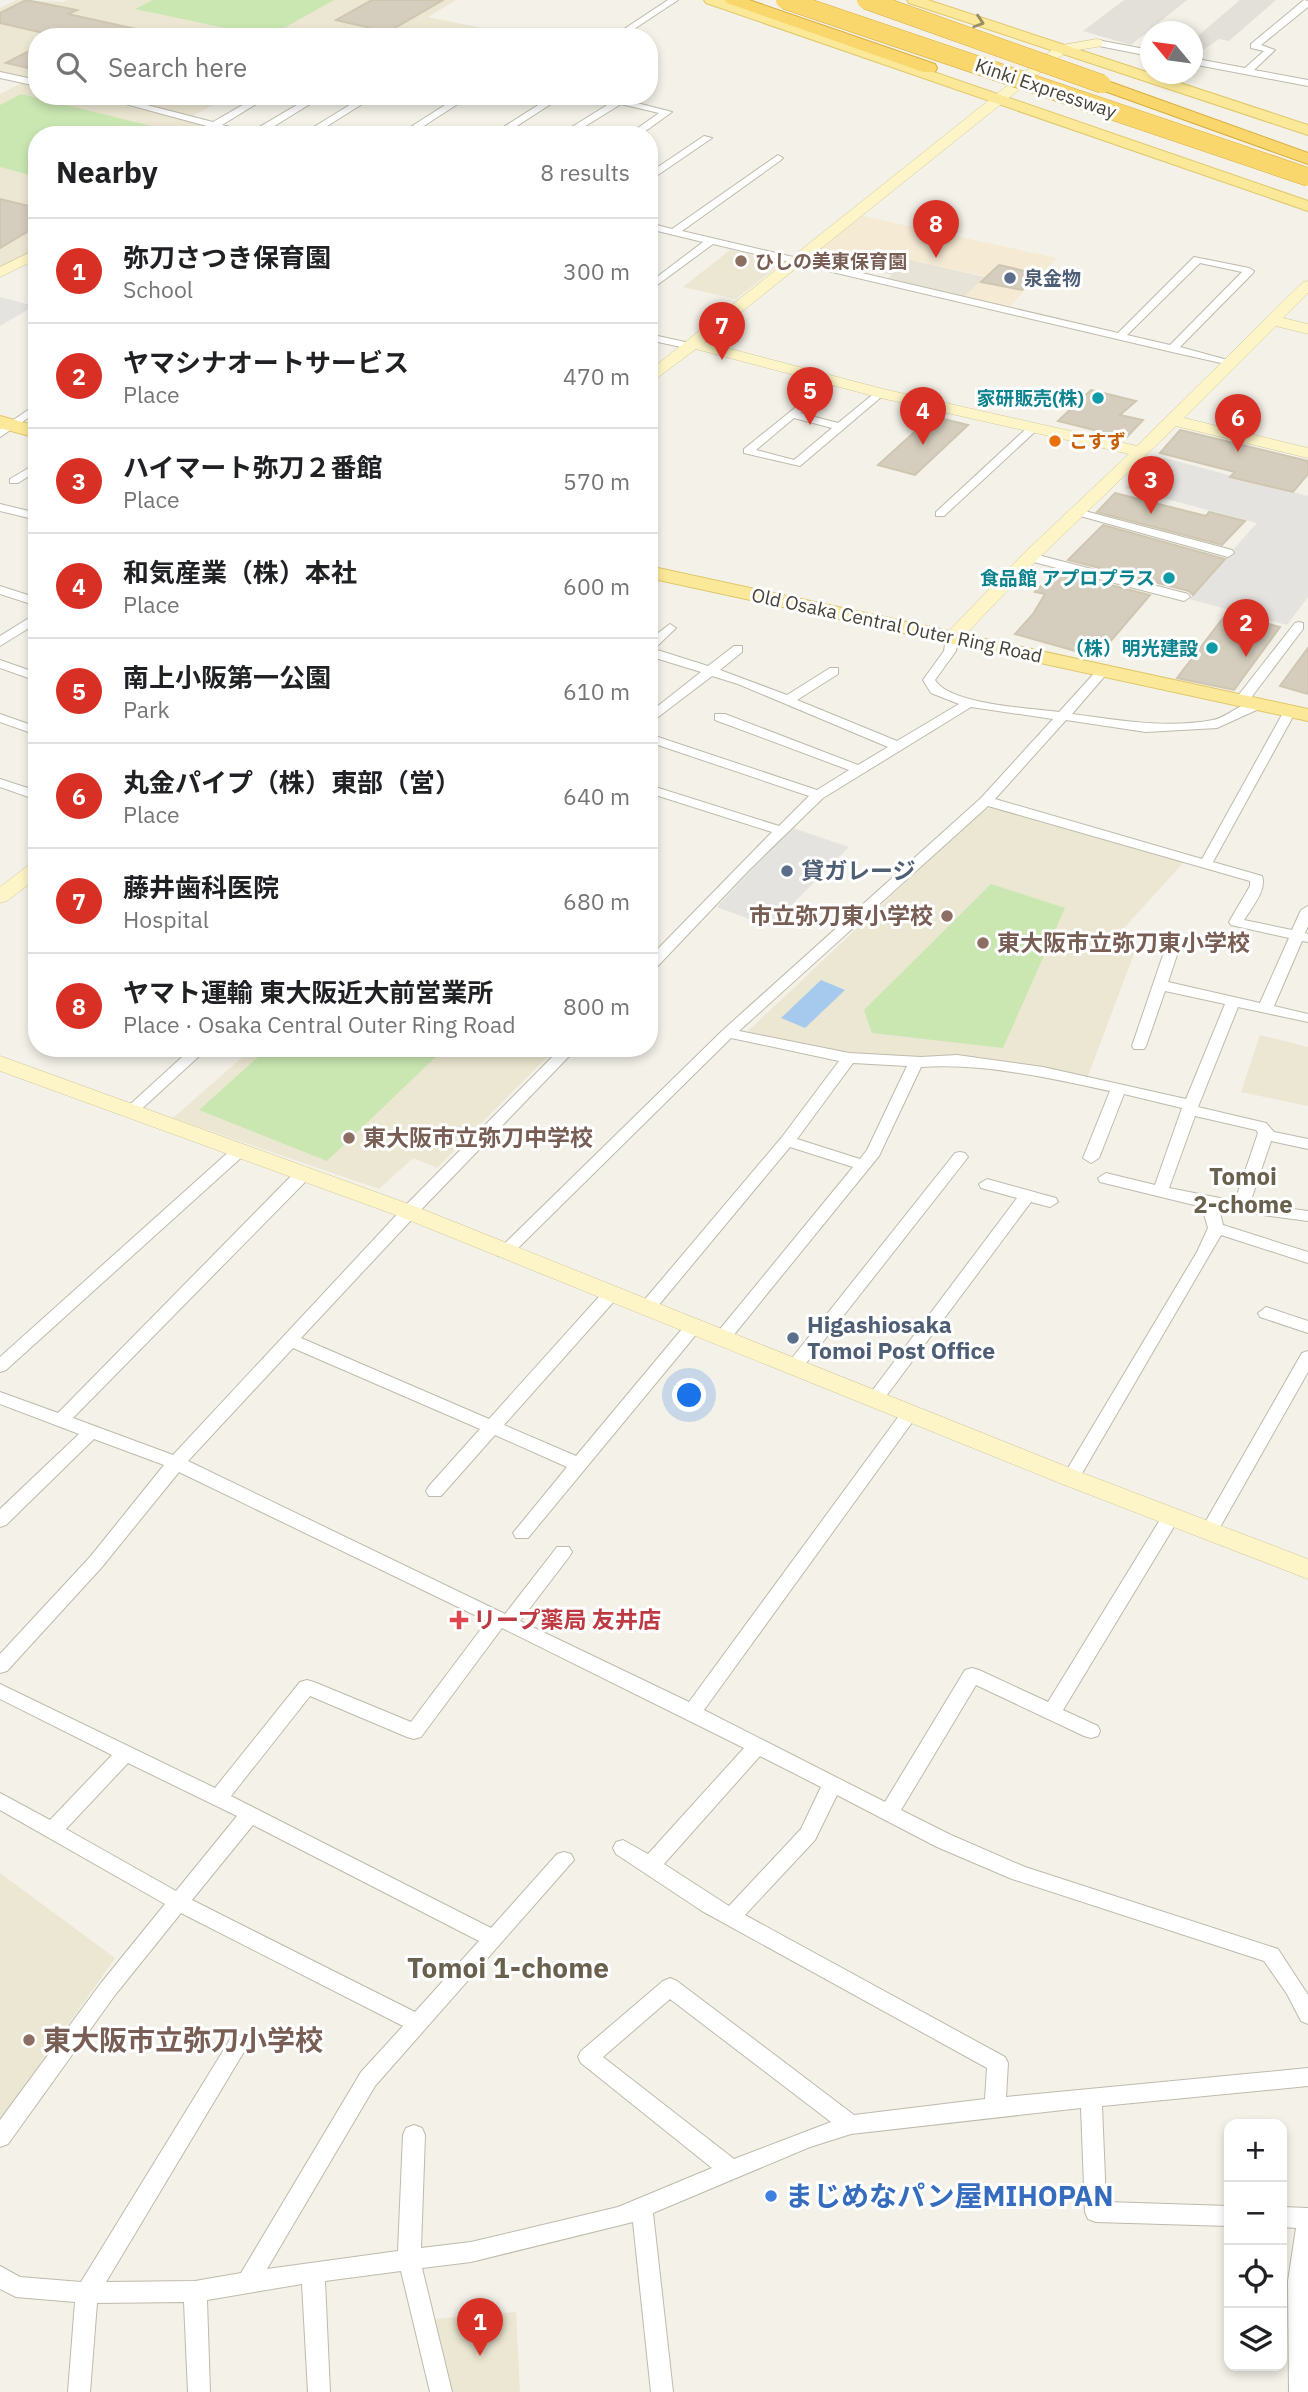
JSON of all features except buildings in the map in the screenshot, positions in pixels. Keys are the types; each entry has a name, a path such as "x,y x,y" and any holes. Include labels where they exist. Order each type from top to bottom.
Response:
{"highway":[{"path":"733,0 1202,160 1308,187"},
{"name":"Kinki Expressway","path":"785,0 1308,177"},
{"name":"Kinki Expressway","path":"822,0 1308,161"},
{"path":"866,0 1308,161"},
{"path":"951,56 1058,111"}],"main road":[{"path":"711,0 1308,206"},
{"path":"755,0 1017,85 1308,187"},
{"path":"914,0 1306,129"},
{"path":"948,0 981,6"},
{"path":"961,0 1039,25"},
{"path":"1062,32 1140,57"},
{"path":"1203,78 1225,86 1253,106 1306,129"},
{"path":"4,427 28,431"},
{"name":"Old Osaka Central Outer Ring Road","path":"658,574 1299,713"}],"street":[{"path":"630,28 674,0"},
{"path":"1247,71 1271,50 1254,46 1304,3 1308,4"},
{"path":"658,372 1062,49 1097,43 1140,51"},
{"path":"1203,63 1307,81"},
{"path":"0,75 28,81"},
{"path":"136,105 219,126"},
{"path":"215,125 249,105"},
{"path":"264,126 302,105"},
{"path":"321,126 356,105"},
{"path":"418,126 451,105"},
{"path":"511,126 545,105"},
{"path":"580,126 614,105"},
{"path":"637,105 667,112 646,126"},
{"path":"658,172 707,138"},
{"path":"666,233 778,158"},
{"path":"658,230 1230,362"},
{"path":"658,281 710,240"},
{"path":"0,273 28,258"},
{"path":"1120,336 1198,259 1249,271 1172,349"},
{"path":"1299,626 1250,702 1217,724 1146,729 969,703 936,690 929,680 950,651 952,638 1030,557 1141,452 1308,285"},
{"path":"1272,320 1308,329"},
{"path":"658,339 1141,452"},
{"path":"832,381 748,452 796,464 881,393"},
{"path":"4,427 28,412"},
{"path":"792,414 840,427"},
{"path":"1173,420 1308,453"},
{"path":"940,514 1033,428"},
{"path":"14,481 28,472"},
{"path":"0,507 28,515"},
{"path":"1077,512 1228,553"},
{"path":"1030,557 1184,597"},
{"path":"0,590 28,599"},
{"path":"0,642 28,625"},
{"path":"658,640 670,628"},
{"path":"658,712 738,649"},
{"path":"658,652 788,700 900,747"},
{"path":"0,664 28,674"},
{"path":"504,1252 728,1033 986,801 1104,670"},
{"path":"788,700 834,671"},
{"path":"658,956 818,795 969,703"},
{"path":"1206,864 1299,713"},
{"path":"720,717 860,770"},
{"path":"0,718 28,728"},
{"path":"658,741 818,795"},
{"path":"0,783 28,793"},
{"path":"658,792 781,831"},
{"path":"986,801 1257,879 1257,886 1236,922 1303,937"},
{"path":"0,897 28,875"},
{"path":"1265,1009 1303,937 1308,911"},
{"path":"1139,1046 1170,955"},
{"path":"1160,985 1308,1018"},
{"path":"1161,1190 1190,1107 1233,1001"},
{"path":"728,1033 849,1058 916,1062 957,1060 1043,1072 1119,1088 1261,1126 1265,1135 1241,1206"},
{"path":"130,1112 191,1057"},
{"path":"0,1665 96,1562 176,1463 409,1212 561,1057"},
{"path":"647,1308 786,1140 849,1058"},
{"path":"722,1338 874,1152 916,1062"},
{"path":"0,1063 238,1152 409,1212 1071,1478 1308,1569"},
{"path":"1091,1158 1119,1088"},
{"path":"1265,1135 1308,1144"},
{"path":"786,1140 862,1165"},
{"path":"0,1366 238,1152"},
{"path":"794,1367 960,1157"},
{"path":"62,1419 302,1175"},
{"path":"1106,1178 1209,1203 1308,1216"},
{"path":"987,1184 1050,1202"},
{"path":"875,1399 1027,1195"},
{"path":"1071,1478 1205,1252 1216,1228 1209,1203"},
{"path":"1216,1228 1308,1258"},
{"path":"435,1490 494,1428 611,1294"},
{"path":"1266,1313 1308,1327"},
{"path":"522,1533 693,1327"},
{"path":"290,1340 580,1465"},
{"path":"1209,1531 1306,1363"},
{"path":"0,1398 176,1463 692,1712 944,1841 1019,1873 1270,1955 1294,1988 1308,2015"},
{"path":"692,1712 910,1413"},
{"path":"0,1520 92,1430"},
{"path":"1052,1712 1172,1516"},
{"path":"218,1798 307,1687 414,1732 564,1552"},
{"path":"889,1812 972,1675 1091,1731"},
{"path":"0,1691 250,1814 494,1939"},
{"path":"650,1866 758,1745"},
{"path":"52,1830 126,1753"},
{"path":"732,1917 808,1835 833,1783"},
{"path":"0,1801 178,1902 418,2024"},
{"path":"0,2137 108,1989 250,1814"},
{"path":"623,1848 732,1917 998,2063 995,2107"},
{"path":"247,2283 368,2079 565,1860"},
{"path":"732,2171 589,2057 670,1987 851,2125"},
{"path":"79,2392 87,2293 238,2044"},
{"path":"0,2276 16,2287 87,2293 195,2291 313,2272 471,2252 620,2217 806,2139 851,2125 995,2107 1308,2077"},
{"path":"1091,2099 1096,2212 1224,2216"},
{"path":"414,2135 409,2260 441,2392"},
{"path":"642,2208 662,2392"},
{"path":"1287,2218 1308,2220 1303,2281 1300,2392"},
{"path":"313,2272 318,2392"},
{"path":"195,2291 199,2392"}],"shaded area":[{"path":"17,0 456,0 428,17 481,28 28,28 28,78 0,72 0,8"},
{"path":"1124,0 1187,0 1161,21 1140,21 1140,38 1131,45 1083,31"},
{"path":"1240,0 1276,0 1229,41 1219,39 1203,50 1203,31"},
{"path":"22,83 28,84 28,105 124,105 209,126 28,126 28,253 0,268 0,94"},
{"path":"146,105 213,105 192,116"},
{"path":"858,215 1057,258 1009,307 964,297 985,276 889,255 866,275 805,258"},
{"path":"730,250 783,262 736,299 683,287"},
{"path":"889,255 985,277 964,297 887,279 892,275 872,270"},
{"path":"0,297 28,304 28,310 0,326"},
{"path":"1157,456 1308,496 1308,597 1287,625 1189,599 1257,523 1125,488"},
{"name":"東大阪市立弥刀東小学校","path":"997,808 1184,862 1114,939 1137,946 1088,1076 1040,1067 855,1054 746,1033 983,809"},
{"name":"貸ガレージ","path":"790,827 849,847 770,927 717,907"},
{"path":"1260,1035 1308,1047 1308,1106 1241,1092"},
{"name":"東大阪市立弥刀中学校","path":"243,1057 547,1057 437,1168 413,1158 379,1189 173,1118"},
{"name":"東大阪市立弥刀小学校","path":"0,1873 115,1958 0,2122"},
{"path":"516,2312 520,2392 450,2392 435,2319"}],"green space":[{"path":"153,0 334,0 284,28 225,28 135,9"},
{"path":"21,94 28,96 28,105 66,105 151,126 28,126 28,175 0,167 0,105"},
{"path":"991,884 1065,908 1003,1048 872,1033 864,1010"},
{"path":"258,1057 436,1057 327,1161 199,1110"}],"water":[{"path":"821,980 845,990 805,1028 781,1018"}],"place":[{"name":"ヤマト運輸 東大阪近大前営業所","path":"936,258"},
{"name":"ひしの美東保育園","path":"741,261"},
{"name":"泉金物","path":"1010,278"},
{"name":"藤井歯科医院","path":"722,360"},
{"name":"家研販売(株)","path":"1098,398"},
{"name":"南上小阪第一公園","path":"810,425"},
{"name":"こすず","path":"1055,441"},
{"name":"和気産業（株）本社","path":"923,445"},
{"name":"丸金パイプ（株）東部（営）","path":"1238,452"},
{"name":"ハイマート弥刀２番館","path":"1151,514"},
{"name":"食品館 アプロプラス","path":"1169,578"},
{"name":"（株）明光建設","path":"1212,648"},
{"name":"ヤマシナオートサービス","path":"1246,657"},
{"name":"貸ガレージ","path":"787,871"},
{"name":"市立弥刀東小学校","path":"947,916"},
{"name":"東大阪市立弥刀東小学校","path":"983,943"},
{"name":"東大阪市立弥刀中学校","path":"349,1138"},
{"name":"Higashiosaka Tomoi Post Office","path":"793,1338"},
{"name":"リープ薬局 友井店","path":"459,1620"},
{"name":"東大阪市立弥刀小学校","path":"29,2040"},
{"name":"まじめなパン屋MIHOPAN","path":"771,2196"},
{"name":"弥刀さつき保育園","path":"480,2356"}],"district":[{"name":"Tomoi 2-chome","path":"1243,1191"},
{"name":"Tomoi 1-chome","path":"508,1968"}]}
